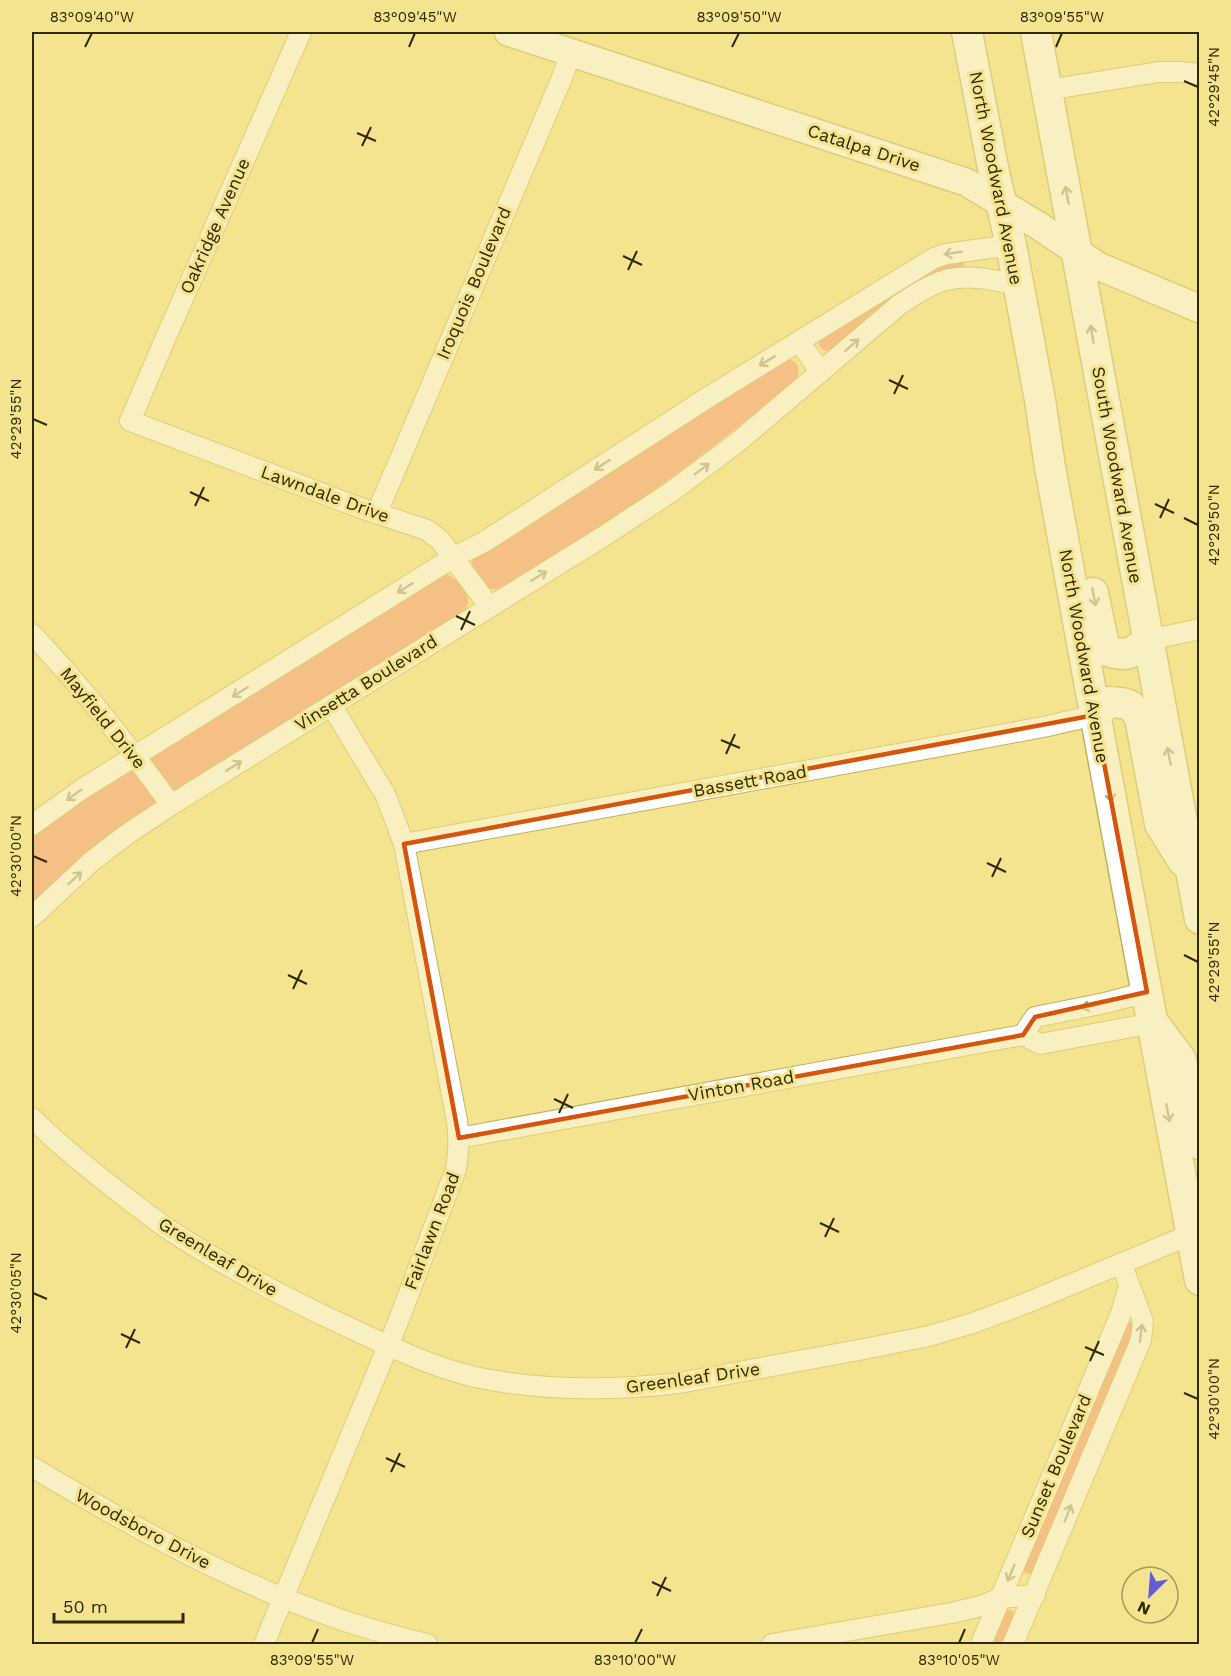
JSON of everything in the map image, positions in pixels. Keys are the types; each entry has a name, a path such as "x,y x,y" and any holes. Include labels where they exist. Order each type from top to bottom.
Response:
{"main road":[{"name":"North Woodward Avenue","path":"967,32 1040,400 1050,467 1153,1023 1157,1056 1196,1232 1200,1280"},
{"path":"1015,32 1020,56 1026,69 1047,90"},
{"name":"South Woodward Avenue","path":"1036,32 1148,640 1195,874 1200,919"},
{"path":"1040,400 1068,468 1103,641 1108,651 1121,655 1132,651 1148,640"},
{"path":"1095,715 1108,702 1129,704 1136,710 1140,718 1160,824 1195,874"},
{"path":"1153,1023 1180,1060 1195,1134 1200,1144"}],"street":[{"name":"Oakridge Avenue","path":"130,422 301,32"},
{"name":"Catalpa Drive","path":"519,33 966,182 1098,266 1200,309"},
{"name":"Iroquois Boulevard","path":"376,513 559,86 571,52"},
{"path":"1047,90 1159,72 1200,74"},
{"path":"32,825 82,789 454,557 484,542 710,396 934,258 946,254 1011,245"},
{"name":"Vinsetta Boulevard","path":"32,918 92,861 171,805 602,538 671,492 738,442 886,315 922,290 947,280 971,278 990,279 1017,285"},
{"path":"799,342 821,372"},
{"name":"Lawndale Drive","path":"130,422 434,534 454,557 489,606"},
{"path":"1148,640 1200,629"},
{"name":"Mayfield Drive","path":"32,634 69,674 136,756 171,805"},
{"name":"Fairlawn Road","path":"264,1644 388,1345 456,1169 459,1138 404,844 385,794 331,705"},
{"name":"Bassett Road","path":"404,844 936,747 1095,715"},
{"path":"1023,1035 1035,1017 1147,992"},
{"name":"Vinton Road","path":"459,1138 1023,1035 1040,1044 1153,1023"},
{"name":"Greenleaf Drive","path":"32,1118 94,1173 165,1227 232,1267 295,1302 388,1345 445,1368 502,1382 588,1389 620,1389 678,1383 929,1336 973,1323 1196,1232"},
{"name":"Sunset Boulevard","path":"1013,1644 1141,1340 1143,1321 1121,1263"},
{"name":"Sunset Boulevard","path":"981,1644 1120,1316 1129,1286"},
{"name":"Woodsboro Drive","path":"32,1467 107,1512 283,1598 362,1627 427,1644"},
{"path":"772,1644 951,1613 981,1606 1000,1598 1035,1595"}],"highlighted area":[{"path":"1095,715 1147,992 1035,1017 1023,1035 459,1138 404,844"}],"shaded area":[{"path":"964,261 965,268 927,277 892,297 831,350 825,351 820,347 822,337 943,263"},
{"path":"784,359 792,360 797,364 797,378 732,432 664,483 606,523 505,585 491,589 479,579 472,565 474,555"},
{"path":"445,574 464,589 468,600 464,611 181,790 174,793 169,791 150,760 152,755"},
{"path":"129,770 138,775 146,784 153,793 156,803 76,864 32,905 32,836 62,812"},
{"path":"1128,1320 1132,1324 1133,1334 1036,1569 1027,1574 1020,1568"},
{"path":"1004,1609 1013,1611 1015,1616 1004,1644 986,1644"}]}
